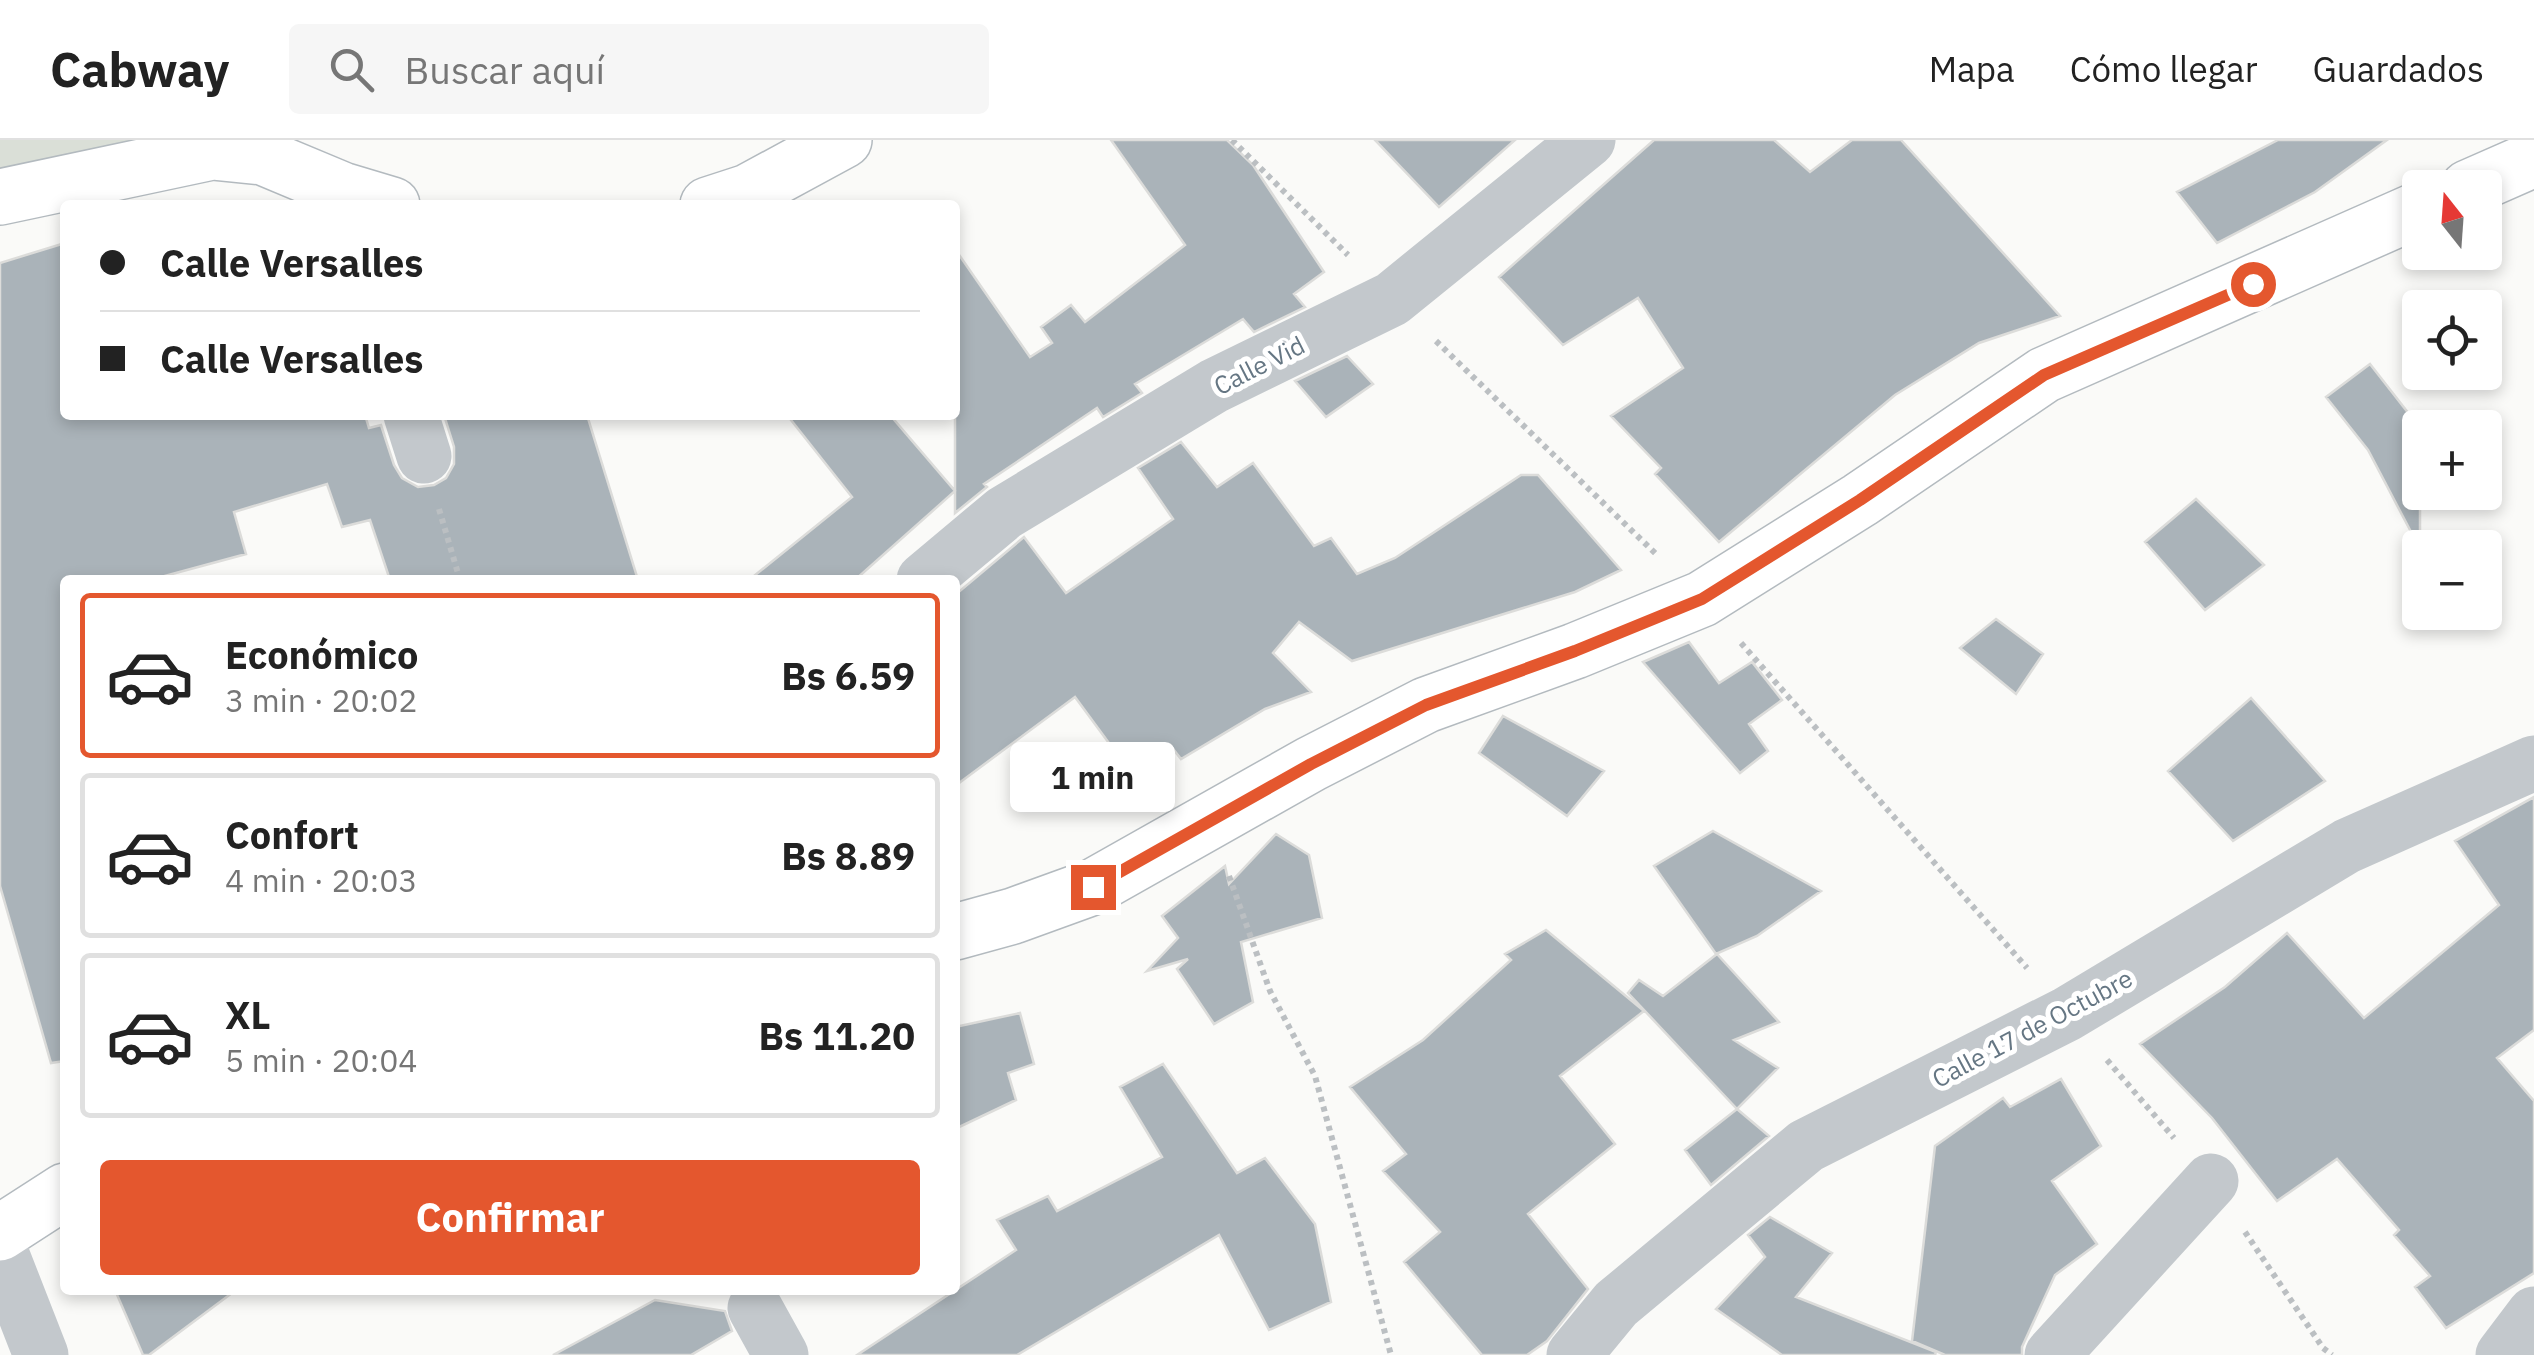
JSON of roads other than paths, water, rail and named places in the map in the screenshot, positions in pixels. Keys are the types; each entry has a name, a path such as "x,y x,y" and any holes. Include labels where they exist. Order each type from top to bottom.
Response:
{"street":[{"path":"723,200 748,192 844,140"},
{"name":"Calle Vid","path":"930,575 1004,513 1198,396 1392,299 1588,140"},
{"path":"0,197 212,152 264,157 360,200"},
{"path":"2497,170 2524,153"},
{"path":"960,931 1093,887 1311,764 1426,705 1575,651 1702,599 1860,500 2044,375 2402,217"},
{"name":"Calle 17 de Octubre","path":"1574,1355 1616,1304 1806,1146 2067,1014 2347,846 2534,763"},
{"path":"2052,1355 2210,1180"},
{"path":"0,1233 60,1194"},
{"path":"0,1250 41,1355"},
{"path":"754,1308 781,1355"},
{"path":"2503,1355 2534,1314"}]}
